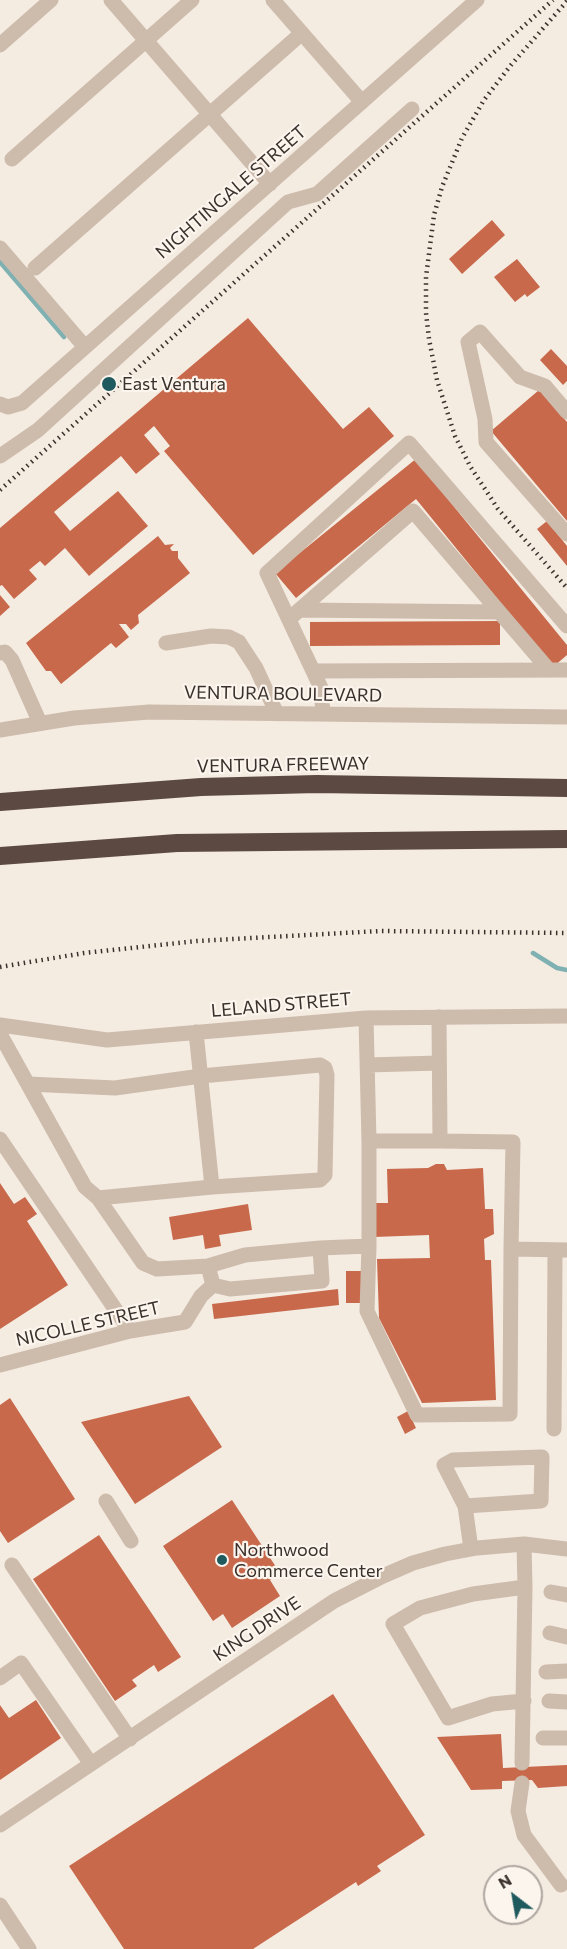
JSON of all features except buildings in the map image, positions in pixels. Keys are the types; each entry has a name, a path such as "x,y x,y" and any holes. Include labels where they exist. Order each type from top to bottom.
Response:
{"highway":[{"name":"VENTURA FREEWAY","path":"0,802 201,787 317,783 567,788"},
{"path":"0,856 177,843 567,839"}],"street":[{"path":"0,45 51,0"},
{"path":"111,0 270,184"},
{"path":"12,159 192,0"},
{"path":"273,0 362,102"},
{"name":"NIGHTINGALE STREET","path":"4,405 22,403 477,0"},
{"path":"35,268 302,33"},
{"path":"0,456 38,430 288,202 317,194 411,109"},
{"path":"0,248 85,346"},
{"path":"567,412 545,386 520,377 480,332 468,342 485,419 486,442 567,534"},
{"path":"323,714 321,688 313,671 295,615 267,573 409,443 567,626"},
{"path":"295,615 413,511 549,670"},
{"path":"295,615 500,612"},
{"path":"166,643 211,636 229,638 239,642 256,668 277,714"},
{"path":"0,653 5,652 12,660 40,723"},
{"path":"313,671 567,670"},
{"name":"VENTURA BOULEVARD","path":"0,730 111,714 149,712 567,717"},
{"name":"LELAND STREET","path":"0,1025 107,1040 366,1017 567,1016"},
{"path":"366,1017 369,1141 367,1311 417,1415 510,1414 513,1142 369,1141"},
{"path":"439,1017 440,1141"},
{"path":"196,1032 212,1187"},
{"path":"0,1034 86,1187 98,1198 143,1263 157,1269 208,1266 245,1255 369,1246"},
{"path":"367,1065 440,1063"},
{"path":"28,1084 116,1088 201,1076 321,1065 325,1068 327,1075 325,1175 320,1180 98,1198"},
{"path":"0,1139 130,1331"},
{"path":"208,1266 213,1285 231,1289 322,1281 320,1248"},
{"path":"511,1249 561,1250 554,1429"},
{"name":"NICOLLE STREET","path":"0,1365 130,1331 185,1322 201,1296 213,1285"},
{"path":"465,1506 541,1501 542,1457 453,1460 444,1465 465,1506 471,1549"},
{"path":"106,1501 131,1541"},
{"path":"522,1763 524,1544"},
{"name":"KING DRIVE","path":"0,1825 334,1600 413,1563 471,1549 524,1544 567,1549"},
{"path":"12,1565 130,1739"},
{"path":"524,1701 492,1704 448,1718 393,1624 420,1608 473,1594 525,1587"},
{"path":"551,1592 567,1595"},
{"path":"550,1633 567,1637"},
{"path":"0,1678 21,1663 91,1764"},
{"path":"546,1672 567,1671"},
{"path":"549,1701 567,1702"},
{"path":"543,1738 567,1738"},
{"path":"522,1783 519,1811 524,1835 561,1885"},
{"path":"0,1905 29,1949"}],"waterway":[{"path":"0,262 64,337"},
{"path":"533,953 557,968 567,970"}],"railway":[{"path":"0,490 553,0"},
{"path":"567,1 484,100 462,138 442,187 434,215 426,277 429,339 437,380 455,436 470,466 498,509 567,588"},
{"path":"0,967 84,953 197,941 380,931 567,933"}],"place":[{"name":"East Ventura","path":"109,384"},
{"name":"Northwood Commerce Center","path":"222,1560"}]}
